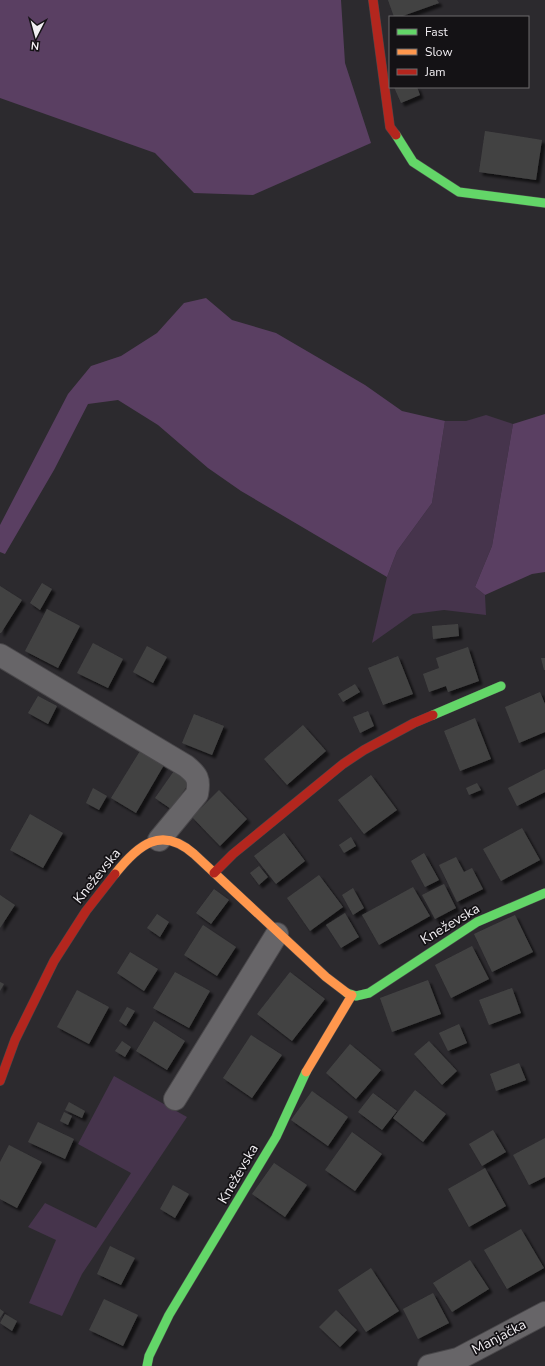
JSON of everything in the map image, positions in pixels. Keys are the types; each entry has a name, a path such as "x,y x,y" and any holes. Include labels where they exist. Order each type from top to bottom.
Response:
{"street":[{"path":"373,0 390,127 413,162 459,192 544,203"},
{"path":"0,655 194,772 198,778 197,794 159,840"},
{"path":"214,873 233,854 343,764 364,750 414,723 501,686"},
{"path":"159,840 178,842 214,873 277,934 337,986 352,995"},
{"name":"Kneževska","path":"0,1081 8,1056 39,990 74,928 102,888 127,859 142,847 159,840"},
{"name":"Kneževska","path":"147,1366 149,1356 169,1315 276,1137 307,1070 352,995 369,993 426,954 477,922 545,893"},
{"path":"175,1099 277,934"},
{"name":"Manjačka","path":"429,1366 458,1359 545,1313"}],"shaded area":[{"path":"0,0 341,0 345,63 371,143 253,195 194,193 155,153 0,98"},
{"path":"206,298 232,320 276,333 365,385 402,411 445,421 432,503 397,551 387,577 241,491 208,468 158,425 118,400 88,404 54,470 5,554 0,552 0,525 68,394 91,366 121,356 157,333 184,303"},
{"path":"545,414 545,572 532,574 485,595 475,587 492,546 513,424"},
{"path":"486,415 513,424 492,546 475,587 485,595 486,615 444,610 413,614 372,643 387,577 397,551 432,503 445,421 466,421"},
{"path":"114,1076 187,1117 82,1274 62,1316 29,1303 56,1240 28,1227 45,1203 96,1228 131,1173 78,1144"}],"building":[{"path":"388,0 437,0 439,3 403,16 394,16"},
{"path":"394,88 417,88 420,95 401,103"},
{"path":"485,131 542,140 536,180 479,172"},
{"path":"42,583 52,589 40,610 30,603"},
{"path":"0,586 22,600 1,633 0,633"},
{"path":"47,609 80,626 58,668 25,651"},
{"path":"458,624 459,636 433,639 432,626"},
{"path":"93,643 123,659 108,688 77,673"},
{"path":"147,646 167,657 153,683 133,672"},
{"path":"468,647 479,681 448,692 446,686 429,692 423,674 439,668 436,658"},
{"path":"398,656 413,694 383,705 368,668"},
{"path":"541,658 545,658 545,670 544,670"},
{"path":"355,684 360,692 343,702 338,694"},
{"path":"540,692 545,704 545,732 519,743 505,707"},
{"path":"38,696 57,706 48,724 28,713"},
{"path":"368,711 374,726 360,733 353,717"},
{"path":"194,714 224,726 212,755 182,743"},
{"path":"475,718 491,759 460,771 444,731"},
{"path":"303,725 326,751 287,785 264,759"},
{"path":"140,751 164,765 136,813 111,798"},
{"path":"545,769 545,792 517,806 508,788"},
{"path":"174,771 190,782 171,809 155,798"},
{"path":"371,775 397,810 364,834 338,800"},
{"path":"477,783 481,790 469,795 466,788"},
{"path":"93,788 107,796 99,810 86,803"},
{"path":"219,790 247,819 220,846 192,817"},
{"path":"30,814 63,833 43,868 10,850"},
{"path":"522,828 540,860 501,881 483,849"},
{"path":"284,833 305,861 276,884 254,856"},
{"path":"351,837 356,846 344,853 339,845"},
{"path":"424,853 439,880 425,887 411,861"},
{"path":"456,857 464,872 472,868 483,889 457,902 439,865"},
{"path":"259,866 268,877 259,885 250,873"},
{"path":"319,875 343,907 310,931 287,898"},
{"path":"444,884 456,908 435,919 422,895"},
{"path":"413,887 430,916 379,945 362,915"},
{"path":"353,888 364,908 353,915 342,895"},
{"path":"214,889 229,900 211,924 196,913"},
{"path":"0,895 15,905 0,928"},
{"path":"345,913 359,937 341,948 326,925"},
{"path":"157,914 169,922 160,937 147,928"},
{"path":"515,915 533,952 492,972 474,934"},
{"path":"203,925 236,947 217,976 184,955"},
{"path":"472,946 489,979 451,998 435,965"},
{"path":"130,952 158,969 144,991 117,973"},
{"path":"175,972 210,991 189,1028 153,1008"},
{"path":"290,972 325,999 292,1041 257,1014"},
{"path":"428,980 441,1014 392,1032 380,998"},
{"path":"0,982 4,984 0,991"},
{"path":"512,988 521,1013 489,1025 479,1000"},
{"path":"77,990 109,1007 89,1044 57,1027"},
{"path":"127,1007 135,1011 126,1026 119,1021"},
{"path":"154,1021 185,1041 167,1070 136,1051"},
{"path":"459,1024 467,1043 448,1051 439,1033"},
{"path":"251,1035 282,1055 252,1098 223,1078"},
{"path":"122,1041 131,1047 125,1057 115,1051"},
{"path":"429,1041 457,1071 442,1085 414,1054"},
{"path":"350,1044 381,1070 356,1099 326,1073"},
{"path":"519,1063 526,1080 496,1091 490,1074"},
{"path":"415,1090 446,1114 423,1142 393,1118"},
{"path":"312,1091 348,1117 328,1146 291,1120"},
{"path":"373,1093 397,1111 382,1130 358,1112"},
{"path":"69,1102 85,1111 82,1118 65,1110"},
{"path":"64,1112 72,1116 68,1125 60,1121"},
{"path":"38,1122 74,1139 65,1159 28,1142"},
{"path":"493,1130 506,1152 482,1166 469,1144"},
{"path":"352,1132 382,1154 355,1191 325,1170"},
{"path":"545,1138 545,1177 529,1185 513,1155"},
{"path":"9,1145 42,1162 17,1208 0,1199 0,1162"},
{"path":"274,1163 307,1185 285,1217 252,1194"},
{"path":"485,1168 506,1206 469,1227 448,1189"},
{"path":"173,1185 189,1194 175,1218 160,1209"},
{"path":"521,1229 544,1268 507,1289 484,1250"},
{"path":"110,1246 135,1258 121,1285 97,1274"},
{"path":"470,1260 489,1289 452,1312 433,1283"},
{"path":"371,1268 399,1311 366,1332 338,1290"},
{"path":"433,1293 449,1323 418,1339 403,1309"},
{"path":"104,1299 138,1315 123,1346 89,1330"},
{"path":"0,1309 4,1312 0,1318"},
{"path":"336,1310 357,1330 340,1347 319,1327"},
{"path":"5,1314 17,1321 12,1331 0,1323"}],"traffic: fast":[{"path":"396,135 413,162 459,192 545,203"},
{"path":"433,715 501,686"},
{"path":"347,993 356,996 369,993 477,922 545,893"},
{"path":"147,1366 149,1356 169,1315 276,1137 306,1072"}],"traffic: slow":[{"path":"115,874 132,855 141,847 151,842 161,840 171,841 182,845 194,854 326,977 347,993"},
{"path":"306,1072 352,995"}],"traffic: jam":[{"path":"373,0 390,127 396,135"},
{"path":"214,873 233,854 343,764 364,750 414,723 433,715"},
{"path":"0,1081 15,1040 54,961 86,911 115,874"}]}
